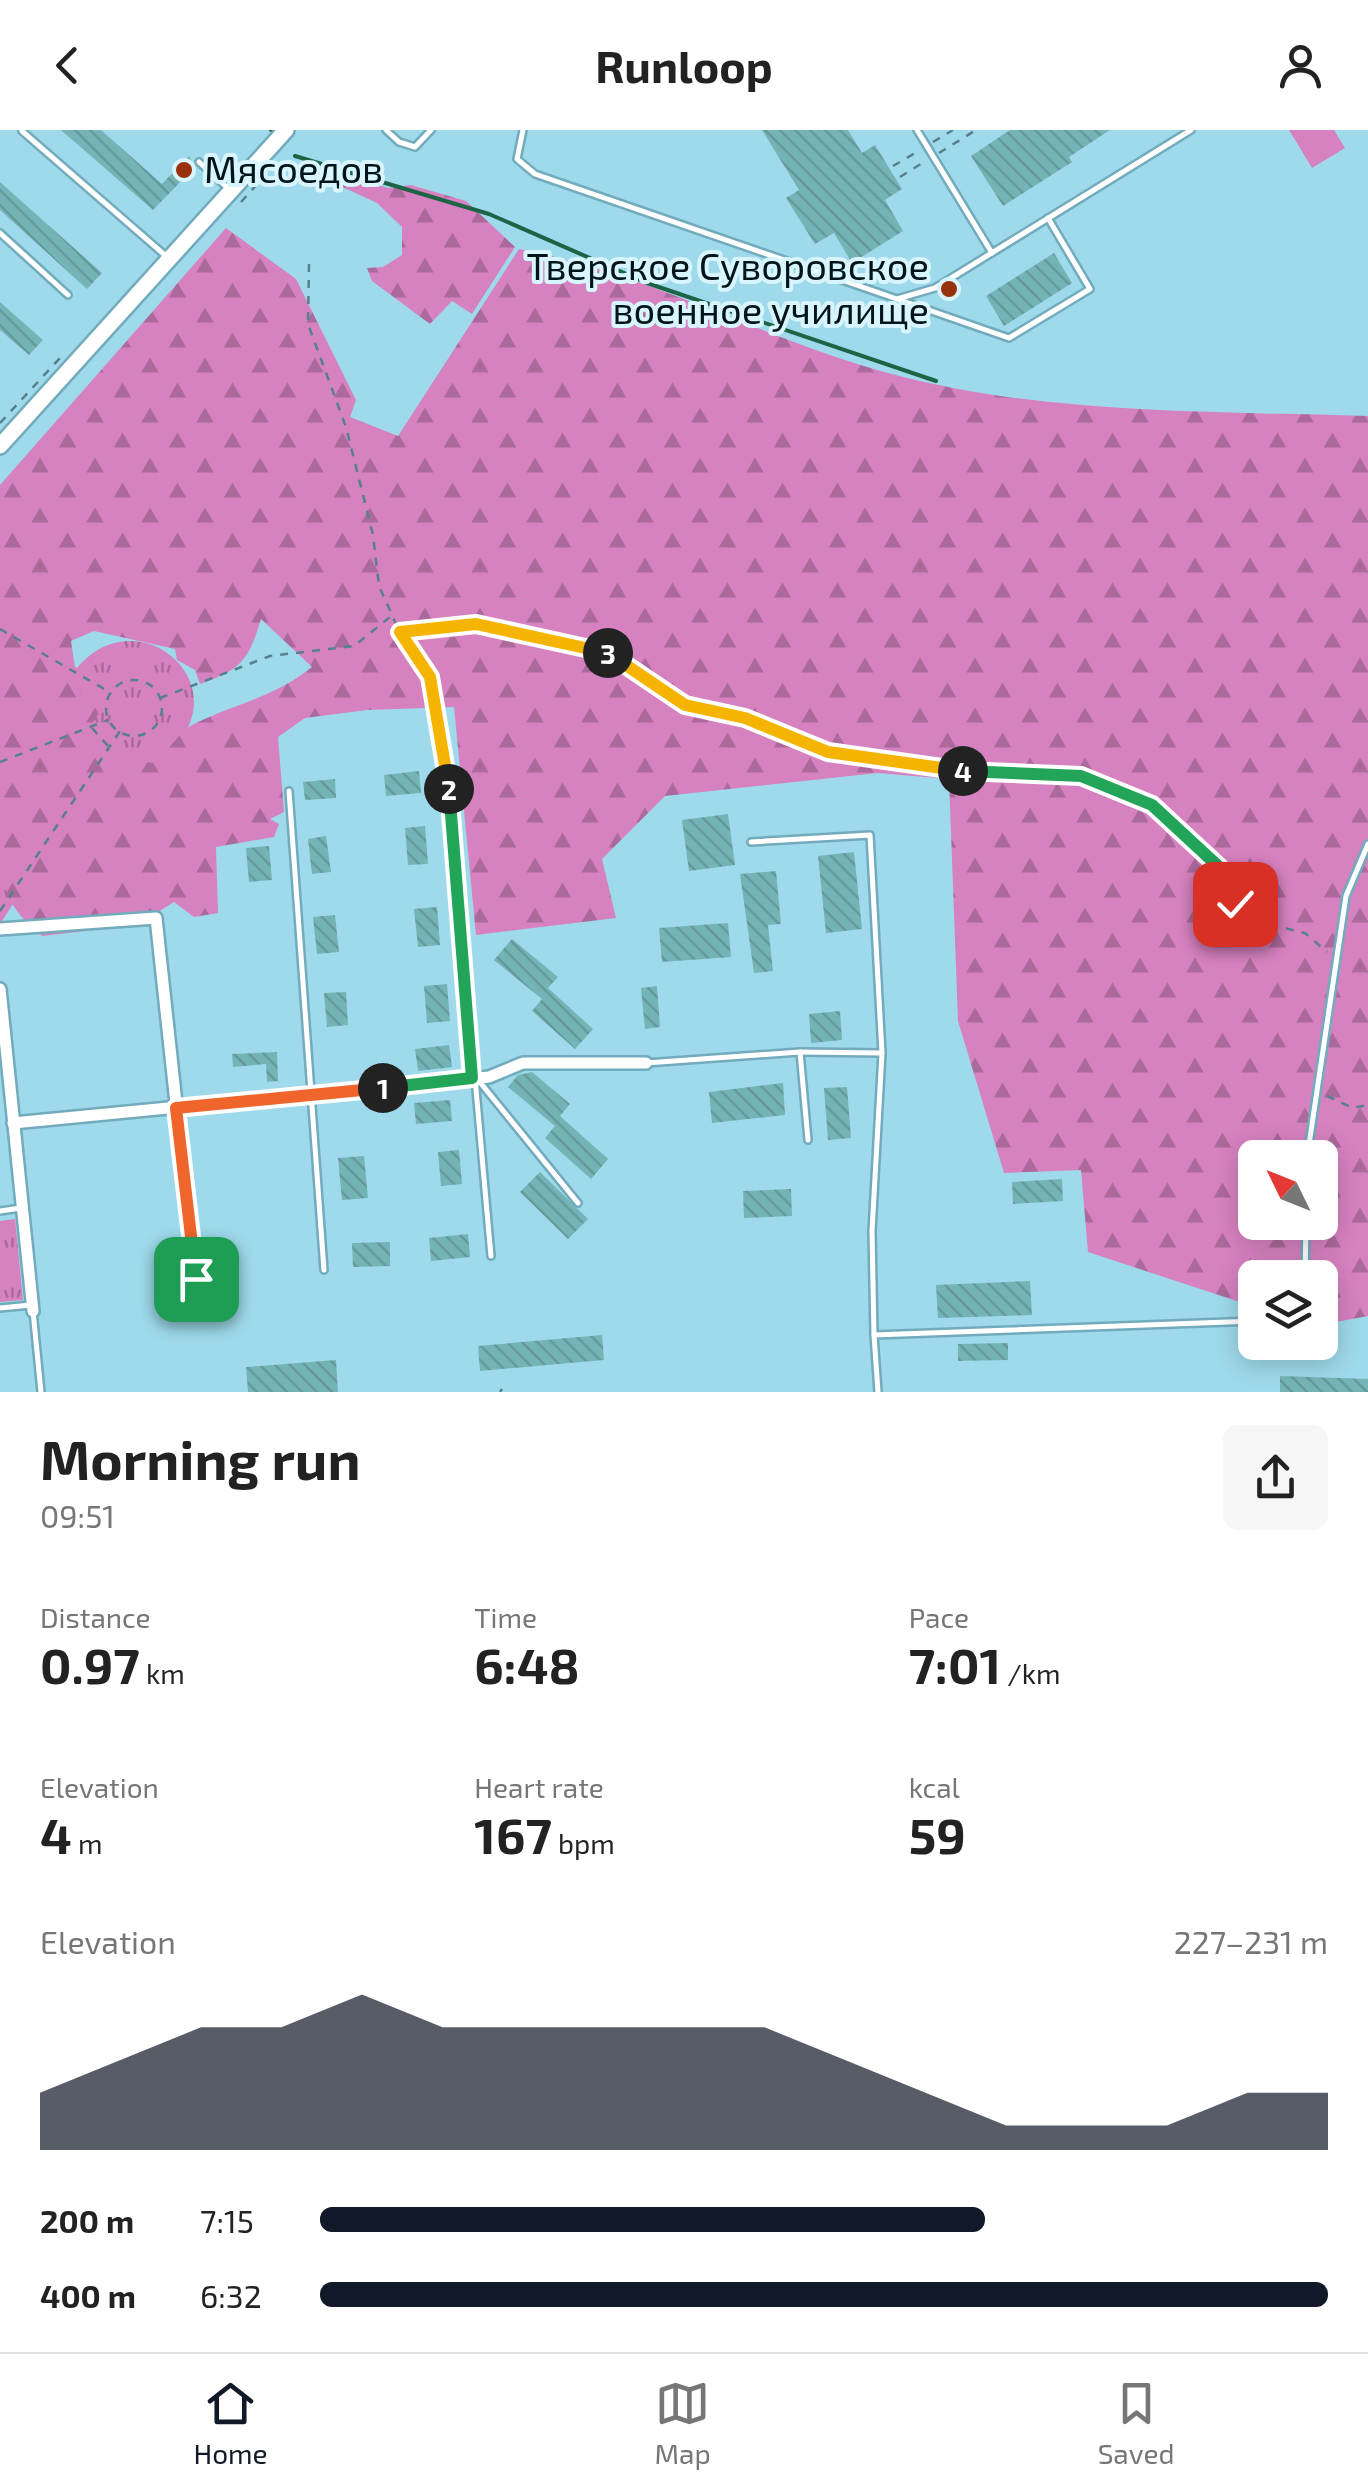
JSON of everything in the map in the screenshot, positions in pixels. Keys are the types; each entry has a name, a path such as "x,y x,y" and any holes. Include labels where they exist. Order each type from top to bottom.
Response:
{"street":[{"path":"0,446 283,132"},
{"path":"0,929 156,918 196,1279"},
{"path":"0,989 32,1308"},
{"path":"13,1123 475,1078 524,1063 646,1063"}],"lane":[{"path":"386,130 399,142 415,147 431,130"},
{"path":"523,130 518,159 535,174 1009,338 1090,289 1048,218"},
{"path":"916,130 992,252"},
{"path":"897,299 934,288 1191,130"},
{"path":"22,131 170,259"},
{"path":"199,162 232,191"},
{"path":"0,233 68,295"},
{"path":"446,756 491,1256"},
{"path":"289,792 324,1270"},
{"path":"751,842 870,835 882,1053 872,1230 878,1392"},
{"path":"1309,1140 1346,896 1368,844"},
{"path":"646,1063 800,1052 882,1053"},
{"path":"800,1052 808,1140"},
{"path":"475,1078 578,1203"},
{"path":"0,1211 21,1208"},
{"path":"0,1308 32,1308 41,1392"},
{"path":"874,1335 1238,1322"}],"path":[{"path":"308,264 308,324 346,427 373,535 379,586 400,632 430,677 446,756"},
{"path":"160,698 270,656 354,646 392,614"},
{"path":"400,632 476,624 607,652 685,705 745,718 828,752 984,774 1081,776 1152,805 1219,867 1235,904 1268,924 1305,933 1336,960"},
{"path":"0,630 111,693"},
{"path":"134,680 151,685 160,698 160,718 148,732 130,735 120,731 109,719 111,693 134,680"},
{"path":"0,762 109,719"},
{"path":"91,726 109,747"},
{"path":"0,911 120,731"},
{"path":"0,903 0,911"},
{"path":"1316,1091 1352,1108 1368,1105"}],"green space":[{"path":"1289,130 1334,130 1345,148 1312,168"},
{"path":"339,173 388,188 411,185 466,201 515,247 472,314 452,301 430,324 372,281 367,268 383,267 402,255 402,227 377,203 336,184"},
{"path":"226,228 296,279 356,400 350,417 398,436 519,249 614,274 845,360 950,387 1068,404 1368,416 1368,1316 1338,1322 1338,1260 1238,1260 1238,1301 1088,1252 1081,1170 1004,1173 958,1021 949,779 878,773 665,796 602,859 616,918 476,935 454,707 367,710 305,718 278,737 284,812 270,819 279,824 274,837 216,847 218,913 194,917 174,902 137,925 42,936 10,899 0,850 0,485","holes":["261,619 312,667 269,693 192,725 154,763 104,757 103,750 84,735 100,712 78,688 71,641 94,631 175,649 177,660 195,670 200,684 226,674 242,661"]},
{"path":"0,623 77,668 100,648 125,641 150,644 171,655 186,673 194,696 191,721 175,747 161,760 138,767 104,764 0,924"},
{"path":"15,1219 23,1300 0,1302 0,1221"}],"building":[{"path":"61,130 101,130 162,184 189,156 195,167 153,210"},
{"path":"762,130 848,130 862,153 875,145 902,189 885,200 903,231 852,263 834,233 815,244 786,198 799,190"},
{"path":"1010,130 1110,130 1069,157 1072,162 1003,206 971,156"},
{"path":"0,182 102,273 87,289 0,210"},
{"path":"1054,253 1072,283 1004,326 986,296"},
{"path":"0,302 43,340 29,355 0,330"},
{"path":"419,771 421,793 386,796 384,775"},
{"path":"335,779 336,798 305,800 303,782"},
{"path":"728,814 735,865 689,871 682,820"},
{"path":"425,826 428,864 408,865 405,828"},
{"path":"326,836 331,872 312,874 308,839"},
{"path":"269,846 272,880 249,882 246,848"},
{"path":"854,852 862,929 826,933 818,856"},
{"path":"776,871 781,924 768,925 773,971 754,973 740,874"},
{"path":"437,907 440,945 418,947 414,909"},
{"path":"335,915 339,952 317,954 313,917"},
{"path":"728,923 731,957 662,962 659,928"},
{"path":"512,939 558,977 548,988 593,1029 575,1049 532,1011 542,999 494,960"},
{"path":"447,984 450,1021 427,1023 424,986"},
{"path":"657,986 660,1027 645,1029 641,988"},
{"path":"346,992 348,1025 327,1027 324,993"},
{"path":"840,1011 842,1040 811,1043 809,1014"},
{"path":"449,1045 452,1067 418,1071 415,1049"},
{"path":"277,1052 278,1081 267,1082 266,1064 233,1067 232,1054"},
{"path":"532,1072 570,1104 560,1116 608,1159 591,1179 545,1138 555,1126 508,1087 518,1075"},
{"path":"783,1083 785,1115 712,1123 709,1092"},
{"path":"847,1087 851,1138 828,1140 824,1088"},
{"path":"450,1100 452,1121 416,1124 414,1103"},
{"path":"459,1150 462,1184 441,1186 438,1152"},
{"path":"364,1156 368,1198 342,1200 338,1158"},
{"path":"540,1172 588,1219 568,1239 520,1192"},
{"path":"1062,1179 1063,1201 1013,1204 1012,1182"},
{"path":"791,1189 792,1216 744,1218 743,1191"},
{"path":"468,1234 470,1257 431,1261 429,1238"},
{"path":"390,1242 390,1266 353,1267 352,1243"},
{"path":"1030,1281 1032,1315 938,1318 936,1285"},
{"path":"602,1335 604,1360 480,1371 478,1346"},
{"path":"1008,1343 1008,1360 958,1361 958,1344"},
{"path":"336,1360 338,1392 248,1392 246,1367"},
{"path":"1280,1376 1368,1379 1368,1392 1280,1392"}],"waterway":[{"path":"295,156 489,214 647,283 936,381"}],"place":[{"name":"Мясоедов","path":"184,170"},
{"name":"Тверское Суворовское военное училище","path":"949,289"}],"route":[{"path":"196,1279 176,1108 472,1078 446,756 430,677 400,632 476,624 607,652 685,705 745,718 828,752 984,774 1081,776 1152,805 1219,867 1235,904"}]}
